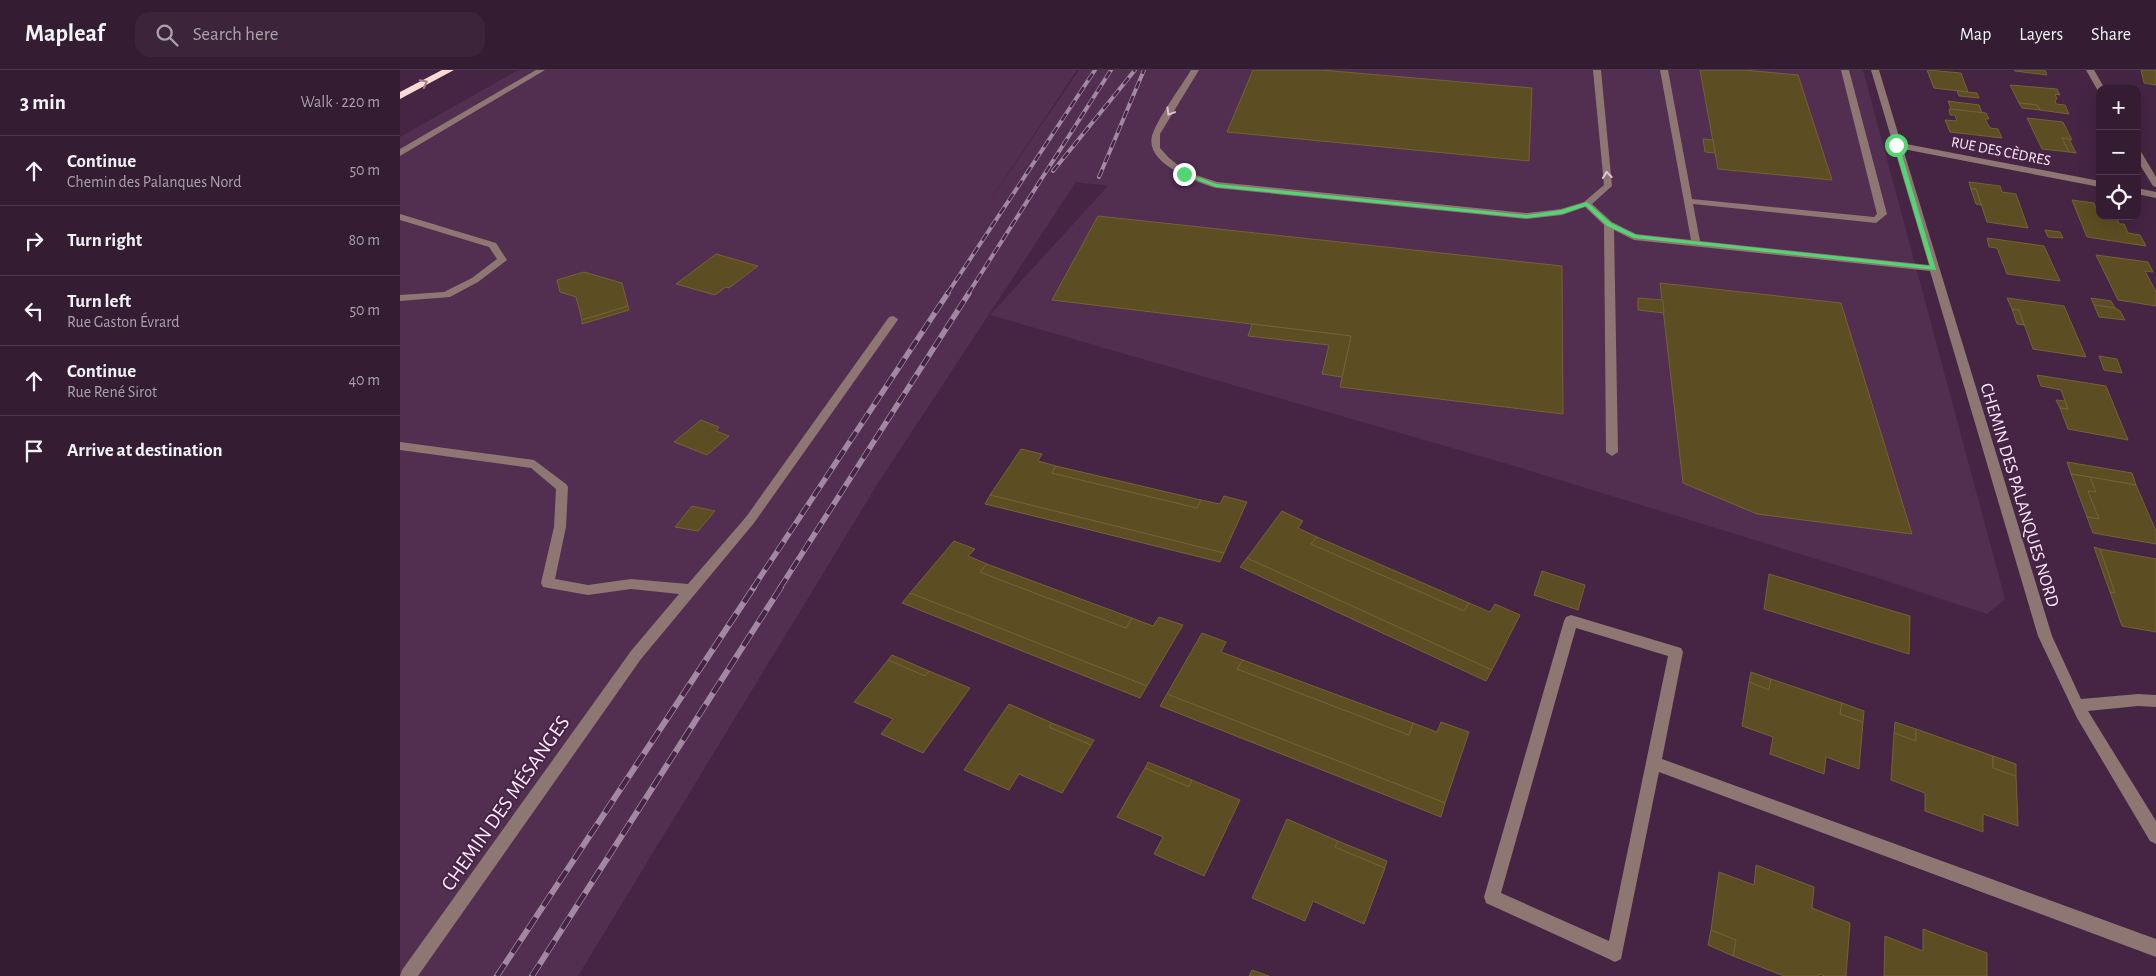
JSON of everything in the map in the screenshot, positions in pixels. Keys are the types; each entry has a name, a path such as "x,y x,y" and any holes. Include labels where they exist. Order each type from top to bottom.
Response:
{"highway":[{"path":"400,96 449,70"}],"street":[{"path":"400,158 403,151 541,70"},
{"path":"1195,70 1156,134 1156,148 1166,160 1184,174 1216,185 1527,216 1562,212 1587,204 1608,186 1597,70"},
{"path":"1664,70 1696,243"},
{"path":"1688,201 1876,220 1882,214 1845,70"},
{"name":"CHEMIN DES PALANQUES NORD","path":"1874,70 2038,617 2057,669 2156,836"},
{"path":"2090,70 2099,85"},
{"name":"RUE DES CÈDRES","path":"1896,145 2096,183"},
{"path":"2141,159 2156,184"},
{"path":"2141,192 2156,195"},
{"path":"1587,204 1609,224 1634,237 1934,268"},
{"path":"400,217 493,245 502,260 475,280 446,295 400,298"},
{"path":"1609,224 1612,452"},
{"name":"CHEMIN DES MÉSANGES","path":"408,976 636,655 750,520 893,319"},
{"path":"400,446 534,464 562,487 560,527 548,583 588,590 631,584 691,590"},
{"path":"1571,621 1676,652 1654,762 1615,953 1492,897 1571,621"},
{"path":"2078,706 2138,700 2156,701"},
{"path":"1654,762 2156,948"}],"shaded area":[{"path":"518,70 1077,70 981,214 1079,70 1863,70 2005,599 1987,614 1862,573 1511,465 990,315 1108,186 1076,182 880,480 578,976 400,976 400,137"}],"building":[{"path":"1253,70 1321,70 1532,88 1529,161 1227,132"},
{"path":"1700,70 1744,70 1798,75 1832,180 1718,169"},
{"path":"1927,70 1961,73 1968,92 1934,88"},
{"path":"2045,70 2047,75 2015,71"},
{"path":"2141,70 2156,70 2156,85 2144,83"},
{"path":"2010,85 2057,89 2060,95 2055,94 2056,104 2065,105 2069,114 2040,110 2037,105 2019,103"},
{"path":"1957,91 1977,93 1979,98 1959,96"},
{"path":"1948,101 1979,105 1982,113 1951,109"},
{"path":"2019,103 2037,105 2040,110 2022,108"},
{"path":"1949,109 1986,113 1989,119 1985,119 1990,128 1998,129 2002,138 1950,132 1945,120 1957,121 1955,115 1950,115"},
{"path":"2027,118 2063,122 2072,140 2062,138 2069,152 2042,149"},
{"path":"2062,138 2069,139 2076,153 2069,152"},
{"path":"1703,139 1713,140 1715,153 1705,152"},
{"path":"1969,182 2000,186 2002,192 2016,194 2028,228 1987,222 1976,189 1971,189"},
{"path":"1971,189 1976,189 1981,205 1976,204"},
{"path":"2072,200 2094,203 2096,220 2118,220 2119,224 2124,224 2128,233 2140,235 2146,246 2087,237"},
{"path":"1098,216 1562,266 1563,414 1340,387 1351,336 1052,300"},
{"path":"2045,230 2060,232 2063,238 2048,237"},
{"path":"1987,238 2044,246 2060,281 2007,274 1997,248 1989,247"},
{"path":"716,254 758,266 729,288 726,287 715,295 676,284"},
{"path":"2096,255 2148,262 2153,272 2145,271 2156,292 2156,306 2118,300"},
{"path":"584,272 622,283 628,306 582,320 576,297 560,292 557,280"},
{"path":"1660,283 1841,303 1912,534 1757,514 1683,483"},
{"path":"1638,298 1663,300 1664,313 1638,310"},
{"path":"2007,298 2064,306 2086,357 2033,349 2019,310 2012,309"},
{"path":"2091,298 2111,301 2115,308 2094,305"},
{"path":"2094,305 2115,308 2120,311 2125,320 2099,317"},
{"path":"628,306 629,310 582,324 582,320"},
{"path":"2012,309 2019,310 2024,325 2017,324"},
{"path":"1252,324 1351,336 1342,377 1322,374 1329,345 1248,336"},
{"path":"2099,356 2117,359 2122,373 2104,370"},
{"path":"2037,375 2106,386 2128,440 2068,429 2060,408 2068,409 2061,390 2041,386"},
{"path":"2056,400 2065,401 2068,409 2060,408"},
{"path":"701,420 719,427 716,431 729,436 707,455 674,442"},
{"path":"1021,449 1042,454 1038,461 1056,466 1052,473 1197,508 1201,500 1220,504 1224,496 1247,502 1224,553 990,495"},
{"path":"2067,462 2132,473 2136,485 2071,474"},
{"path":"1056,466 1201,500 1197,508 1052,473"},
{"path":"2071,474 2090,477 2096,492 2088,491 2099,519 2087,517"},
{"path":"2090,477 2136,485 2156,531 2156,544 2093,533 2087,517 2099,519 2088,491 2096,492"},
{"path":"990,495 1224,553 1220,562 985,504"},
{"path":"692,506 715,511 698,531 675,527"},
{"path":"1282,511 1303,521 1298,528 1317,537 1311,544 1464,611 1469,603 1490,612 1495,604 1520,615 1492,670 1247,558"},
{"path":"1317,537 1469,603 1464,611 1311,544"},
{"path":"954,541 975,549 968,556 987,564 980,572 1126,628 1132,618 1153,626 1159,617 1183,625 1147,686 910,593"},
{"path":"2094,547 2100,549 2115,593 2110,592"},
{"path":"2100,549 2156,559 2156,632 2122,626 2110,592 2115,593"},
{"path":"1247,558 1492,670 1486,681 1240,567"},
{"path":"987,564 1132,618 1126,628 980,572"},
{"path":"1542,571 1585,585 1578,610 1534,595"},
{"path":"1769,574 1910,616 1909,654 1764,609"},
{"path":"910,593 1147,686 1140,698 902,603"},
{"path":"1202,633 1226,642 1221,652 1243,660 1237,669 1409,735 1413,723 1437,732 1441,722 1469,732 1445,803 1167,694"},
{"path":"892,655 929,671 925,676 888,660"},
{"path":"888,660 925,676 929,671 970,688 923,753 881,734 893,719 854,702"},
{"path":"1243,660 1413,723 1409,735 1237,669"},
{"path":"1751,672 1771,679 1769,690 1749,682"},
{"path":"1771,679 1842,703 1840,714 1863,722 1859,769 1826,757 1824,774 1770,754 1773,737 1742,726 1749,682 1769,690"},
{"path":"1167,694 1445,803 1441,817 1160,706"},
{"path":"1842,703 1864,711 1863,722 1840,714"},
{"path":"1009,704 1052,723 1049,727 1091,745 1062,793 1019,774 1009,790 964,770"},
{"path":"1895,722 1916,729 1916,741 1894,733"},
{"path":"1052,723 1094,740 1091,745 1049,727"},
{"path":"1916,729 1993,756 1993,768 2016,776 2018,826 1983,814 1983,832 1925,811 1925,793 1891,780 1894,733 1916,741"},
{"path":"1993,756 2016,764 2016,776 1993,768"},
{"path":"1148,762 1192,780 1189,787 1145,768"},
{"path":"1145,768 1189,787 1192,780 1240,800 1204,876 1154,854 1163,837 1117,817"},
{"path":"1287,819 1338,841 1335,847 1385,868 1364,924 1313,901 1305,921 1252,898"},
{"path":"1338,841 1387,861 1385,868 1335,847"},
{"path":"1756,865 1814,887 1812,908 1850,923 1846,976 1825,976 1819,974 1819,976 1784,976 1733,956 1736,940 1711,930 1719,872 1754,885"},
{"path":"1923,929 1987,953 1987,976 1884,976 1885,936 1923,951"},
{"path":"1711,930 1736,940 1733,956 1708,945"},
{"path":"1252,970 1269,976 1249,976"}],"railway":[{"path":"947,294 1095,70"},
{"path":"968,294 1111,70"},
{"path":"1053,171 1135,70"},
{"path":"1099,177 1144,70"},
{"path":"753,588 948,293"},
{"path":"780,588 969,293"},
{"path":"497,976 754,587"},
{"path":"532,976 781,587"}],"route":[{"path":"1184,174 1216,185 1527,216 1562,212 1587,204 1609,224 1634,237 1934,268 1896,145"}]}
